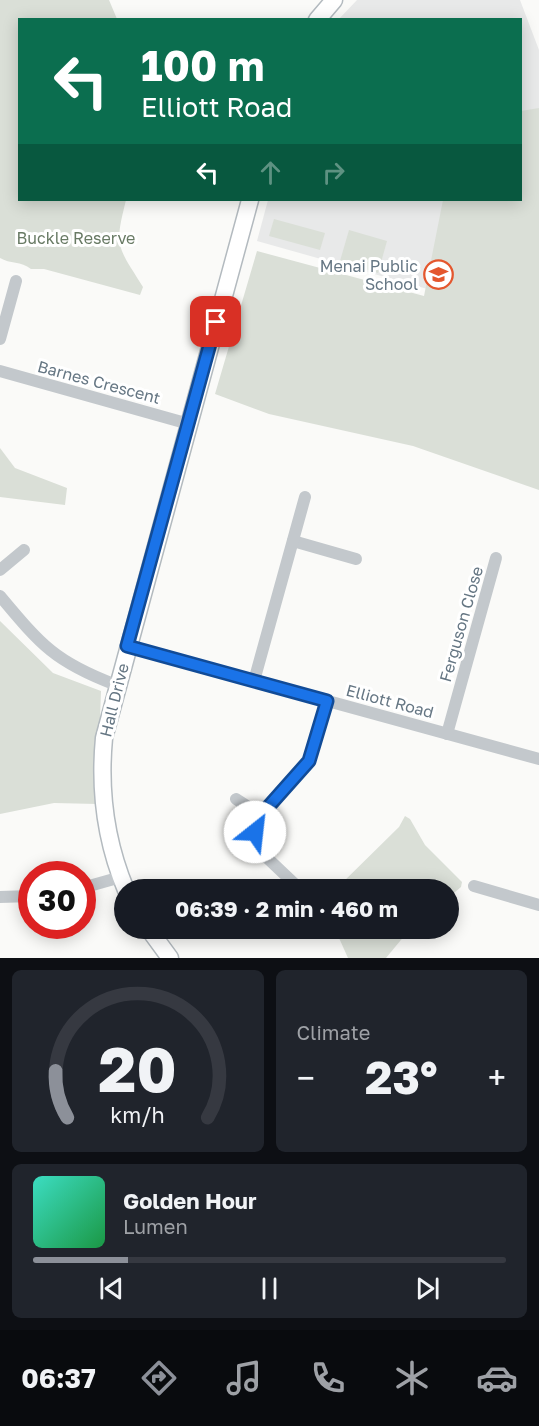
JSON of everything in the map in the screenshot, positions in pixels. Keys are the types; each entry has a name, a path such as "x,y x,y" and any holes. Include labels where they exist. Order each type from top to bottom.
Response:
{"street":[{"path":"319,18 334,0"},
{"name":"Hall Drive","path":"123,879 108,837 102,792 104,738 127,646 250,201"},
{"path":"0,339 16,282"},
{"name":"Barnes Crescent","path":"0,371 189,423"},
{"path":"254,681 304,497"},
{"path":"293,541 356,559"},
{"path":"0,570 24,550"},
{"name":"Ferguson Close","path":"447,734 496,558"},
{"path":"0,596 40,643 61,660 85,674 117,685"},
{"name":"Elliott Road","path":"127,646 539,759"},
{"path":"290,879 257,846 255,832 261,815 309,761 327,701"},
{"path":"236,799 261,815"},
{"path":"96,886 114,884"},
{"path":"474,886 539,905"},
{"path":"0,897 18,896"},
{"path":"156,939 170,958"}],"shaded area":[{"path":"357,0 520,0 539,50 539,112 522,189 522,18 340,18"},
{"name":"Menai Public School","path":"268,201 519,201 495,308 257,241"}],"green space":[{"name":"Buckle Reserve","path":"0,0 109,0 117,18 18,18 18,201 126,201 120,228 120,246 143,287 140,295 44,269 31,269 0,258"},
{"path":"539,108 539,490 413,446 269,414 215,394 257,251 424,296 443,201 522,201 522,111"},
{"path":"274,219 325,233 320,250 269,236"},
{"path":"349,230 387,241 378,273 340,261"},
{"path":"0,448 15,468 67,488 65,505 0,497"},
{"path":"0,621 53,673 101,691 97,804 54,803 0,814"},
{"path":"405,816 410,819 425,845 459,879 346,879 399,827"},
{"path":"339,939 402,939 386,958 348,958"}],"place":[{"name":"Menai Public School","path":"439,275"}],"route":[{"path":"216,322 127,646 327,701 309,761 302,772 261,815 255,832"}]}
